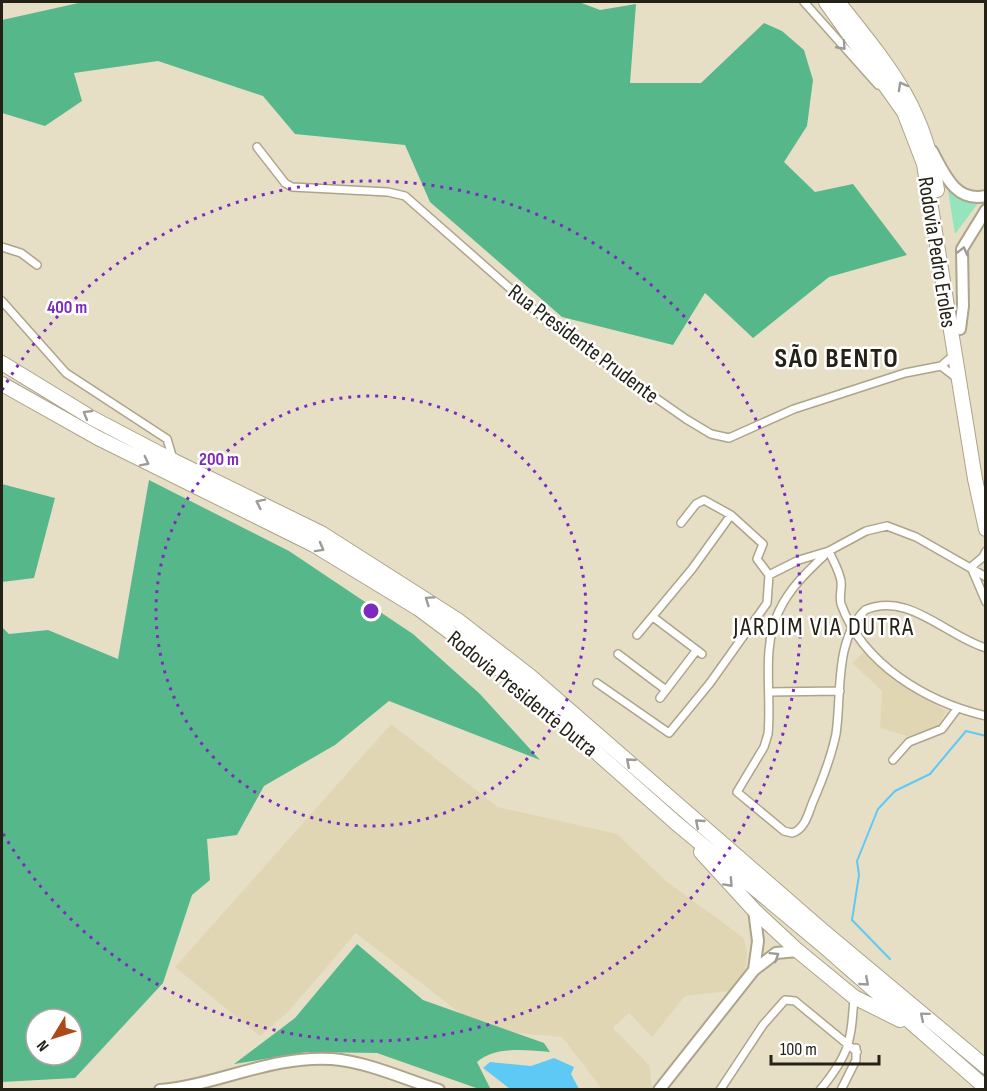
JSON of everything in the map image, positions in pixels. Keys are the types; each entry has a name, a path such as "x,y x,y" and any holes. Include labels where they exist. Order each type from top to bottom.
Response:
{"highway":[{"name":"Rodovia Pedro Eroles","path":"826,2 889,87 914,135 929,191 986,529"},
{"name":"Rodovia Pedro Eroles","path":"838,2 900,80 929,145 986,488"},
{"name":"Rodovia Presidente Dutra","path":"2,363 92,418 321,533 459,621 530,676 822,930 986,1067"},
{"name":"Rodovia Presidente Dutra","path":"2,384 98,438 314,545 375,580 517,682 676,823 811,934 986,1088"},
{"path":"676,823 754,910 798,951 854,997 926,1036"}],"street":[{"path":"804,2 890,98 914,135"},
{"path":"929,145 951,185 971,198 986,196"},
{"name":"Rua Presidente Prudente","path":"257,147 285,183 292,187 388,192 405,196 554,327 686,419 718,437 729,438 794,409 905,373 941,366"},
{"path":"960,329 963,306 962,249 986,210"},
{"path":"2,248 21,253 37,265"},
{"path":"2,301 66,373 167,439 174,461"},
{"path":"955,353 941,366 960,380"},
{"path":"597,683 669,733 710,683 767,603 768,574 757,558 763,544 731,515 704,500 696,504 681,523"},
{"path":"638,635 731,515"},
{"path":"768,574 829,551 866,531 887,526 916,537 986,577"},
{"path":"829,551 839,572 841,602 854,626 893,673 924,694 957,709 986,716"},
{"path":"829,551 803,576 778,612 772,630 768,734 764,747 738,790 738,794 744,801 784,831 792,833 799,830 805,822 832,751 846,643 865,610 894,604 986,648"},
{"path":"971,567 983,557 986,551"},
{"path":"971,567 986,602"},
{"path":"653,617 699,652 660,698"},
{"path":"618,654 666,690"},
{"path":"769,692 840,691"},
{"path":"893,760 909,742 942,729 957,709"},
{"path":"754,910 758,941 754,970"},
{"path":"659,1089 754,970 776,953 798,951"},
{"path":"820,1089 838,1069 850,1042 854,997"},
{"path":"720,1089 763,1025 785,1000 795,1001 850,1042 858,1052 841,1089"},
{"path":"160,1089 190,1085 269,1065 325,1059 358,1064 439,1089"}],"shaded area":[{"path":"866,650 895,679 946,711 938,726 908,736 880,728 882,691 852,663"},
{"path":"391,724 498,807 617,834 666,881 744,938 747,953 745,971 729,991 685,996 652,1037 629,1013 613,1028 650,1066 652,1090 602,1089 562,1037 518,1033 469,1020 356,933 288,1012 260,1036 175,967"}],"green space":[{"path":"83,2 579,2 600,10 636,4 630,83 701,83 764,23 782,31 804,50 813,80 807,126 784,162 815,192 853,184 907,255 829,277 753,338 705,293 673,345 562,317 430,202 405,145 295,134 263,96 158,61 74,73 82,101 45,126 2,113 2,20"},
{"path":"948,191 959,199 979,202 955,234"},
{"path":"149,480 289,551 413,634 480,694 540,760 389,701 335,745 264,786 237,835 207,839 210,880 192,895 163,983 75,1078 2,1082 2,627 9,634 48,630 118,659"},
{"path":"2,484 55,498 34,578 2,582"},
{"path":"357,944 423,1000 544,1043 550,1052 502,1051 477,1062 491,1090 479,1089 377,1053 307,1052 234,1064 295,1018"}],"water":[{"path":"554,1058 574,1067 571,1074 579,1089 510,1089 483,1068 490,1062 531,1066"}],"waterway":[{"path":"890,959 852,920 859,875 857,861 878,809 895,791 930,774 966,731 986,736"}],"district":[{"name":"SÃO BENTO","path":"837,357"},
{"name":"JARDIM VIA DUTRA","path":"824,626"}]}
